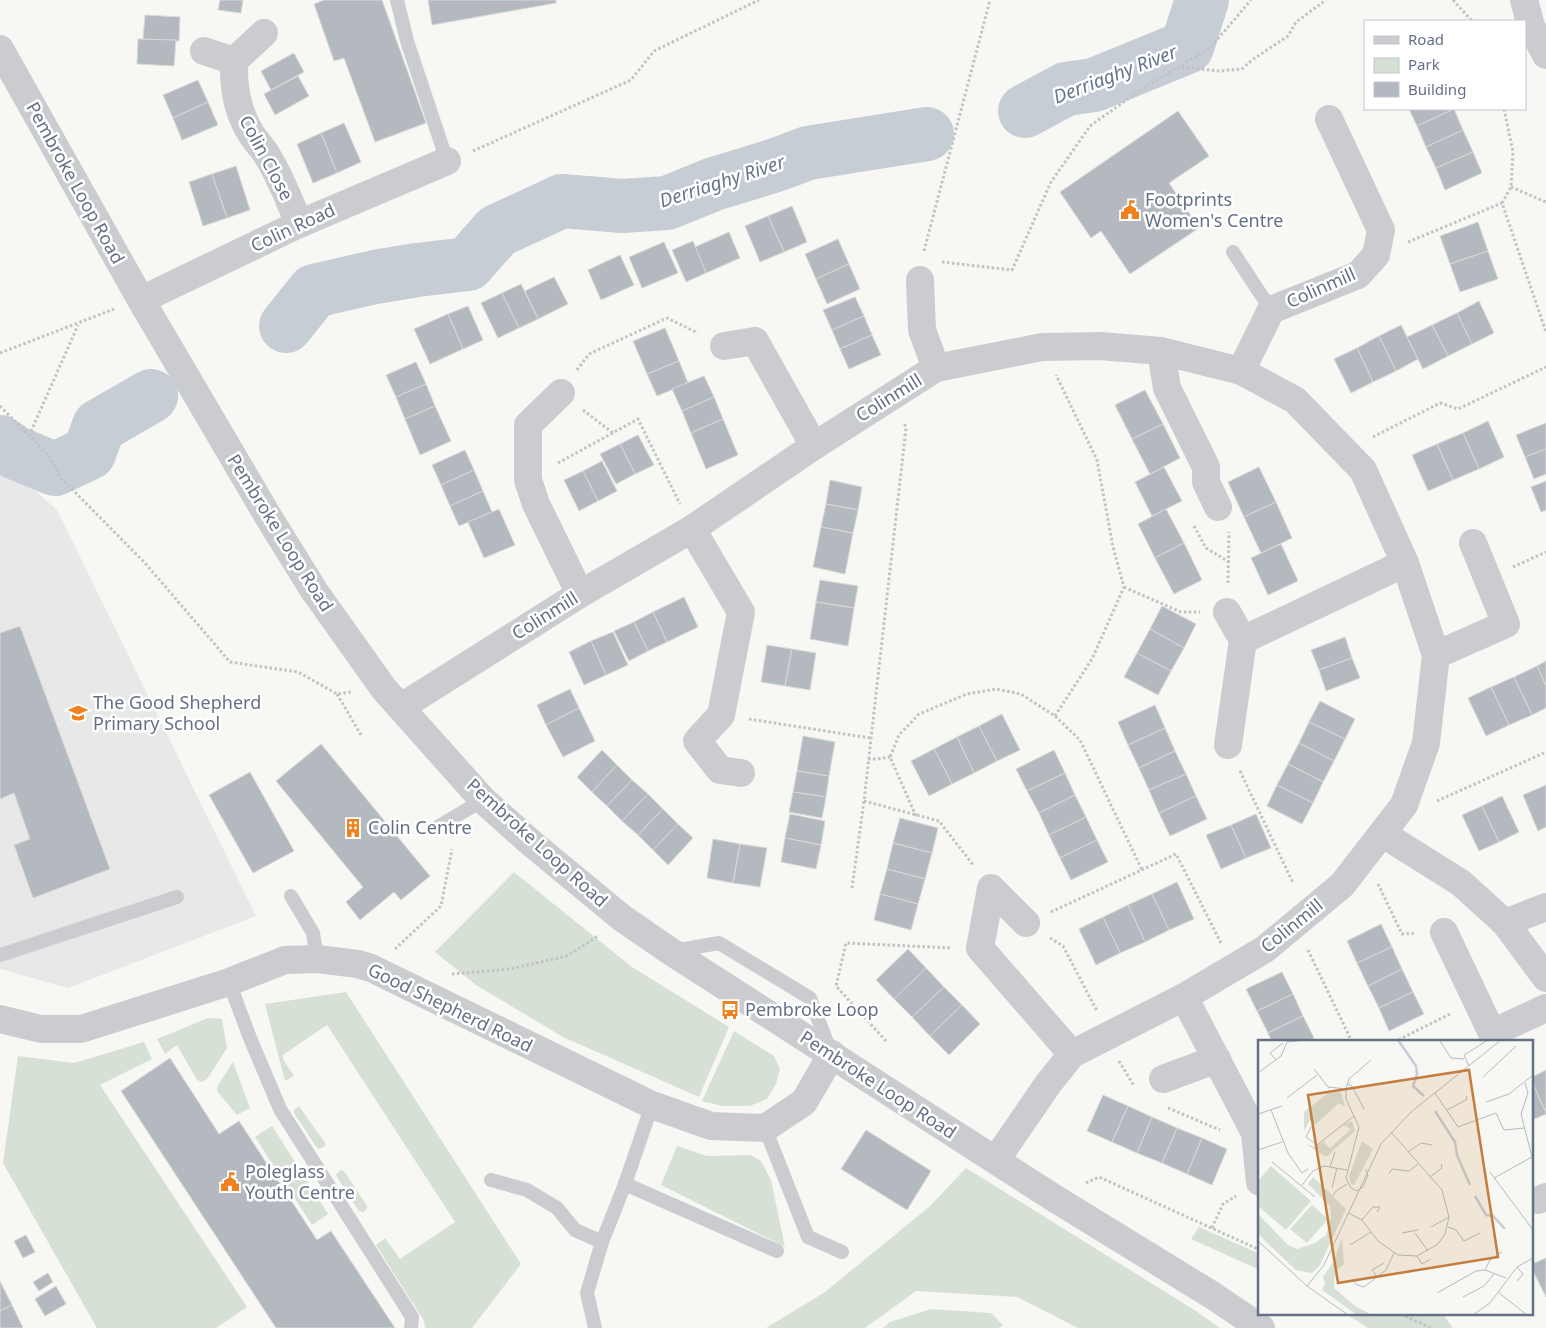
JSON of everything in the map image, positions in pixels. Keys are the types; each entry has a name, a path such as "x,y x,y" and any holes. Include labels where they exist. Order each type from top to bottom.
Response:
{"street":[{"path":"1524,0 1531,26 1546,55"},
{"path":"204,51 234,61 264,33"},
{"name":"Pembroke Loop Road","path":"0,49 129,304 259,501 315,592 384,689 483,800 530,842 622,918 670,951 1054,1198 1262,1328"},
{"name":"Colin Close","path":"234,61 233,83 241,113 251,134 268,156 299,224"},
{"path":"1329,119 1381,230 1376,255"},
{"name":"Colin Road","path":"129,304 299,224 447,161"},
{"name":"Colinmill","path":"1241,371 1270,310 1358,275 1376,255"},
{"name":"Colinmill","path":"921,270 922,330 936,368"},
{"path":"724,346 755,341 814,446"},
{"name":"Colinmill","path":"401,707 580,594 692,529 814,446 936,368 1042,347 1100,346 1161,351 1241,371 1295,400 1363,470 1405,563 1436,655 1426,743 1404,805 1342,885 1265,950 1184,997 1072,1054 1048,1084 996,1160"},
{"path":"1161,351 1167,388 1206,467 1206,482 1218,507"},
{"path":"561,394 528,425 528,480 536,504 580,594"},
{"path":"692,529 741,612 721,715 697,741 720,770 740,773"},
{"path":"1436,655 1506,624 1473,544"},
{"path":"1243,640 1405,563"},
{"path":"1227,612 1243,640 1228,745"},
{"path":"1383,834 1461,883 1505,923 1546,978"},
{"path":"991,888 1026,922"},
{"path":"991,888 980,948 1072,1054"},
{"path":"1505,923 1546,908"},
{"path":"1444,932 1492,1033 1546,1008"},
{"name":"Good Shepherd Road","path":"0,1019 41,1029 80,1029 229,982 285,960 317,959 358,964 371,968 652,1105 712,1126 765,1128"},
{"path":"1184,997 1255,1133 1249,1189"},
{"path":"765,1128 804,1102 832,1054"},
{"path":"1163,1079 1217,1060"}],"lane":[{"path":"396,0 407,41 447,161"},
{"path":"1233,252 1270,310"},
{"path":"436,828 483,800"},
{"path":"291,896 313,933 317,959"},
{"path":"0,955 177,897"},
{"path":"670,951 719,943 810,998 832,1054"},
{"path":"229,982 280,1109 412,1318 411,1328"},
{"path":"595,1328 587,1293 602,1242 626,1184 652,1105"},
{"path":"765,1128 808,1237 842,1252"},
{"path":"491,1180 527,1190 557,1208 575,1230 602,1242"},
{"path":"626,1184 777,1251"}],"path":[{"path":"447,161 631,80 654,51 759,0"},
{"path":"990,0 921,270 1012,270 1050,182 1090,126 1142,89 1210,48 1251,0"},
{"path":"1181,66 1219,71 1242,69 1288,36 1296,22 1326,0"},
{"path":"1453,0 1471,20"},
{"path":"1376,255 1502,203 1511,187 1513,152 1504,110"},
{"path":"1511,187 1546,202"},
{"path":"1502,203 1546,332"},
{"path":"0,353 129,304"},
{"path":"613,432 561,394 589,354 666,318 724,346"},
{"path":"29,436 78,324"},
{"path":"1042,347 1097,460 1113,547 1124,587 1092,659 1055,716"},
{"path":"1345,452 1440,402 1458,408 1546,367"},
{"path":"852,888 864,801 906,428 894,395"},
{"path":"0,406 49,456 61,478 145,563 230,662 298,672 337,694 361,735"},
{"path":"528,480 638,419 692,529"},
{"path":"1124,587 1181,612 1227,612 1229,531 1218,507"},
{"path":"1487,578 1546,552"},
{"path":"916,816 890,757 899,735 919,714 967,694 996,689 1021,694 1055,716 1080,740 1142,870"},
{"path":"337,694 357,692"},
{"path":"721,715 870,738"},
{"path":"1228,745 1293,883"},
{"path":"1404,805 1438,801 1546,752"},
{"path":"868,759 890,757"},
{"path":"864,801 939,821 991,888"},
{"path":"371,968 406,940 441,906 452,849"},
{"path":"1026,922 1176,854 1234,968"},
{"path":"1365,857 1402,934 1444,932"},
{"path":"1026,922 1063,946 1110,1035"},
{"path":"1295,924 1351,1040"},
{"path":"415,991 447,974 510,969 567,956 604,933"},
{"path":"886,1041 836,986 846,943 980,948"},
{"path":"1398,1040 1476,1001"},
{"path":"1054,1198 1099,1177 1258,1249"},
{"path":"1212,1228 1224,1204 1249,1189"},
{"path":"1405,1316 1432,1328"}],"shaded area":[{"name":"The Good Shepherd Primary School","path":"0,459 57,510 256,916 68,988 0,969"}],"green space":[{"path":"514,872 632,967 729,1027 699,1097 563,1037 476,985 435,952"},
{"path":"346,992 521,1264 472,1328 425,1328 424,1321 376,1245 385,1238 400,1259 455,1222 327,1025 283,1055 283,1059 294,1076 285,1081 265,1004"},
{"path":"208,1018 222,1019 227,1048 207,1079 202,1082 197,1080 177,1045 165,1054 157,1039"},
{"path":"734,1031 774,1056 780,1069 776,1084 767,1099 750,1106 722,1106 702,1101"},
{"path":"144,1042 152,1059 100,1085 247,1307 216,1328 97,1328 3,1163 18,1056 74,1063"},
{"path":"233,1062 250,1108 237,1115 217,1091 218,1085"},
{"path":"299,1106 325,1143 325,1146 320,1149 317,1148 294,1113 294,1110"},
{"path":"272,1126 328,1214 312,1225 255,1137"},
{"path":"677,1146 707,1156 751,1155 761,1161 771,1180 785,1247 661,1185"},
{"path":"966,1168 1196,1311 1220,1328 1078,1328 1017,1297 916,1291 865,1328 766,1328 825,1292 929,1207"},
{"path":"341,1170 344,1171 367,1206 367,1209 363,1212 359,1211 337,1177 336,1174"},
{"path":"1199,1227 1258,1253 1258,1269 1191,1239"},
{"path":"931,1309 991,1313 1003,1325 999,1328 883,1328 890,1322"},
{"path":"1349,1316 1444,1316 1453,1328 1368,1328"}],"building":[{"path":"220,0 243,0 241,13 218,10"},
{"path":"324,0 382,0 426,123 375,142 344,58 334,61 314,4"},
{"path":"428,0 556,0 556,3 432,25"},
{"path":"145,15 180,17 179,41 143,39"},
{"path":"138,39 176,40 174,66 137,64"},
{"path":"294,53 304,72 271,90 261,71"},
{"path":"298,76 309,96 275,115 264,94"},
{"path":"198,80 208,102 173,118 163,95"},
{"path":"208,102 218,125 182,140 173,118"},
{"path":"1409,110 1452,110 1417,126"},
{"path":"1454,110 1463,130 1426,147 1417,126"},
{"name":"Footprints Women's Centre","path":"1178,111 1209,156 1169,183 1199,228 1130,274 1101,231 1091,238 1060,192"},
{"path":"344,123 361,162 337,173 321,133"},
{"path":"1463,130 1473,152 1436,168 1426,147"},
{"path":"321,133 337,173 313,183 297,144"},
{"path":"1473,152 1482,173 1445,190 1436,168"},
{"path":"236,166 250,210 227,218 212,174"},
{"path":"212,174 227,218 203,226 189,182"},
{"path":"792,206 807,242 784,252 768,216"},
{"path":"768,216 784,252 760,262 745,226"},
{"path":"1478,222 1488,251 1450,264 1440,236"},
{"path":"729,232 740,258 706,273 695,247"},
{"path":"838,239 849,264 816,279 805,254"},
{"path":"693,241 706,273 686,282 672,250"},
{"path":"664,242 678,273 642,288 629,257"},
{"path":"1488,251 1498,279 1460,292 1450,264"},
{"path":"620,255 634,285 601,300 588,270"},
{"path":"849,264 860,289 827,304 816,279"},
{"path":"554,277 568,304 538,319 525,291"},
{"path":"521,284 538,319 519,328 502,293"},
{"path":"502,293 519,328 498,338 481,303"},
{"path":"855,297 864,316 832,330 823,310"},
{"path":"1479,301 1494,333 1472,344 1457,313"},
{"path":"468,306 483,340 463,349 448,314"},
{"path":"1457,313 1472,344 1448,356 1432,325"},
{"path":"448,314 463,349 430,364 414,329"},
{"path":"864,316 872,335 840,349 832,330"},
{"path":"1401,325 1418,359 1396,371 1379,336"},
{"path":"1432,325 1448,356 1423,369 1407,337"},
{"path":"665,328 679,361 647,374 633,341"},
{"path":"872,335 881,355 849,369 840,349"},
{"path":"1379,336 1396,371 1373,382 1357,348"},
{"path":"1357,348 1373,382 1351,393 1334,359"},
{"path":"679,361 688,383 657,396 647,374"},
{"path":"416,362 426,384 396,397 386,375"},
{"path":"704,376 714,397 682,411 672,389"},
{"path":"426,384 435,406 405,419 396,397"},
{"path":"1145,390 1163,424 1132,439 1115,405"},
{"path":"714,397 723,419 691,433 682,411"},
{"path":"435,406 451,441 420,455 405,419"},
{"path":"723,419 738,455 706,469 691,433"},
{"path":"1488,421 1504,457 1479,469 1463,433"},
{"path":"1546,423 1546,449 1525,457 1516,435"},
{"path":"1163,424 1180,458 1150,474 1132,439"},
{"path":"1463,433 1479,469 1453,480 1437,444"},
{"path":"638,435 654,465 635,474 620,444"},
{"path":"620,444 635,474 616,484 600,454"},
{"path":"1437,444 1453,480 1428,491 1412,455"},
{"path":"1546,449 1546,474 1534,479 1525,457"},
{"path":"465,450 474,470 441,485 432,465"},
{"path":"602,461 617,491 598,501 583,471"},
{"path":"1164,467 1182,501 1152,516 1135,482"},
{"path":"1259,467 1276,502 1244,517 1228,482"},
{"path":"474,470 483,491 450,506 441,485"},
{"path":"583,471 598,501 579,511 564,480"},
{"path":"830,480 862,487 858,510 826,504"},
{"path":"1546,481 1546,510 1541,512 1531,487"},
{"path":"483,491 492,512 459,526 450,506"},
{"path":"1276,502 1292,538 1261,553 1244,517"},
{"path":"826,504 858,510 853,533 821,527"},
{"path":"499,509 515,545 484,558 468,522"},
{"path":"1166,509 1184,543 1155,558 1138,524"},
{"path":"821,527 853,533 845,574 813,567"},
{"path":"1184,543 1202,580 1174,594 1155,558"},
{"path":"1281,544 1298,581 1268,595 1251,558"},
{"path":"820,580 858,586 854,608 816,602"},
{"path":"684,597 698,627 667,642 653,612"},
{"path":"816,602 854,608 848,646 810,639"},
{"path":"1162,606 1196,624 1184,648 1150,629"},
{"path":"653,612 667,642 648,651 634,622"},
{"path":"634,622 648,651 629,661 614,631"},
{"path":"20,626 110,869 33,898 14,845 30,839 14,793 0,799 0,633"},
{"path":"1150,629 1184,648 1171,671 1137,653"},
{"path":"613,632 628,665 606,675 591,641"},
{"path":"1345,637 1352,658 1319,670 1311,650"},
{"path":"591,641 606,675 584,685 569,652"},
{"path":"767,645 792,649 785,686 761,682"},
{"path":"792,649 816,653 810,690 785,686"},
{"path":"1137,653 1171,671 1158,695 1124,677"},
{"path":"1352,658 1360,678 1326,691 1319,670"},
{"path":"1546,661 1546,686 1537,666"},
{"path":"1537,666 1546,686 1546,708 1532,715 1514,677"},
{"path":"1514,677 1532,715 1509,725 1491,687"},
{"path":"1491,687 1509,725 1486,736 1468,698"},
{"path":"570,689 579,708 546,725 537,705"},
{"path":"1320,701 1355,719 1345,739 1309,722"},
{"path":"1155,705 1165,728 1128,745 1118,722"},
{"path":"579,708 595,741 563,757 546,725"},
{"path":"1002,714 1020,750 997,761 979,726"},
{"path":"1309,722 1345,739 1334,761 1299,743"},
{"path":"979,726 997,761 974,773 957,737"},
{"path":"1165,728 1175,751 1139,768 1128,745"},
{"path":"803,736 835,742 829,776 797,771"},
{"path":"957,737 974,773 952,784 934,749"},
{"path":"1299,743 1334,761 1323,782 1288,764"},
{"name":"Colin Centre","path":"321,744 430,876 401,900 394,892 360,920 346,902 363,887 276,781"},
{"path":"934,749 952,784 929,796 911,761"},
{"path":"602,750 617,765 592,792 577,777"},
{"path":"1054,750 1065,773 1027,791 1016,769"},
{"path":"1175,751 1186,774 1149,790 1139,768"},
{"path":"1288,764 1323,782 1313,803 1277,785"},
{"path":"617,765 632,780 607,806 592,792"},
{"path":"797,771 829,776 826,797 793,792"},
{"path":"250,772 294,851 253,873 209,795"},
{"path":"1065,773 1075,795 1039,813 1027,791"},
{"path":"1186,774 1196,796 1159,813 1149,790"},
{"path":"632,780 648,794 622,821 607,806"},
{"path":"1277,785 1313,803 1302,824 1267,806"},
{"path":"1546,785 1546,827 1538,831 1523,795"},
{"path":"793,792 826,797 822,818 789,812"},
{"path":"648,794 663,809 638,835 622,821"},
{"path":"1075,795 1086,817 1049,835 1039,813"},
{"path":"1196,796 1207,819 1170,836 1159,813"},
{"path":"1502,796 1519,832 1499,842 1482,806"},
{"path":"1482,806 1499,842 1479,851 1462,815"},
{"path":"663,809 678,824 653,850 638,835"},
{"path":"790,814 825,821 821,845 785,838"},
{"path":"1256,814 1271,848 1246,858 1231,825"},
{"path":"1086,817 1097,840 1060,858 1049,835"},
{"path":"900,818 938,828 932,853 893,843"},
{"path":"678,824 693,838 668,865 653,850"},
{"path":"1231,825 1246,858 1221,869 1206,835"},
{"path":"785,838 821,845 816,869 781,862"},
{"path":"713,839 740,844 733,883 707,878"},
{"path":"1097,840 1108,862 1071,880 1060,858"},
{"path":"893,843 932,853 925,879 887,869"},
{"path":"740,844 767,848 760,887 733,883"},
{"path":"887,869 925,879 918,904 880,894"},
{"path":"1177,882 1194,919 1169,930 1152,894"},
{"path":"880,894 918,904 911,930 874,920"},
{"path":"1152,894 1169,930 1145,942 1128,905"},
{"path":"1128,905 1145,942 1120,953 1103,917"},
{"path":"1103,917 1120,953 1096,965 1079,929"},
{"path":"1381,924 1392,947 1357,963 1347,941"},
{"path":"1392,947 1402,969 1368,986 1357,963"},
{"path":"908,949 926,968 894,999 876,980"},
{"path":"926,968 944,987 912,1017 894,999"},
{"path":"1402,969 1413,992 1379,1008 1368,986"},
{"path":"1282,972 1293,994 1257,1011 1246,989"},
{"path":"944,987 962,1005 930,1036 912,1017"},
{"path":"1413,992 1424,1014 1389,1031 1379,1008"},
{"path":"1293,994 1303,1016 1268,1033 1257,1011"},
{"path":"962,1005 980,1024 949,1055 930,1036"},
{"path":"1303,1016 1314,1038 1310,1040 1271,1040 1268,1033"},
{"name":"Poleglass Youth Centre","path":"170,1058 219,1134 239,1121 317,1240 331,1231 395,1328 276,1328 121,1091"},
{"path":"1546,1070 1546,1113 1534,1086 1534,1076"},
{"path":"1534,1086 1546,1113 1534,1119"},
{"path":"1103,1095 1128,1106 1112,1142 1087,1131"},
{"path":"1128,1106 1152,1117 1137,1153 1112,1142"},
{"path":"1152,1117 1177,1128 1162,1163 1137,1153"},
{"path":"1177,1128 1202,1138 1187,1174 1162,1163"},
{"path":"866,1130 931,1171 907,1210 841,1169"},
{"path":"1202,1138 1227,1149 1212,1185 1187,1174"},
{"path":"26,1235 35,1252 23,1258 14,1241"},
{"path":"1546,1258 1546,1297 1534,1273 1534,1263"},
{"path":"48,1273 53,1282 39,1291 33,1282"},
{"path":"0,1281 12,1305 0,1311"},
{"path":"56,1286 66,1304 45,1316 35,1299"},
{"path":"12,1305 23,1328 0,1328 0,1311"}],"waterway":[{"name":"Derriaghy River","path":"1025,111 1066,89 1094,85 1187,47 1202,0"},
{"name":"Derriaghy River","path":"286,326 314,291 375,277 468,264 497,231 562,201 622,206 667,203 714,184 808,153 927,134"},
{"name":"Derriaghy River","path":"0,442 16,453 55,469 89,453 99,426 151,396"}],"place":[{"name":"Footprints Women's Centre","path":"1130,210"},
{"name":"The Good Shepherd Primary School","path":"78,713"},
{"name":"Colin Centre","path":"353,828"},
{"name":"Pembroke Loop","path":"730,1010"},
{"name":"Poleglass Youth Centre","path":"230,1182"}]}
